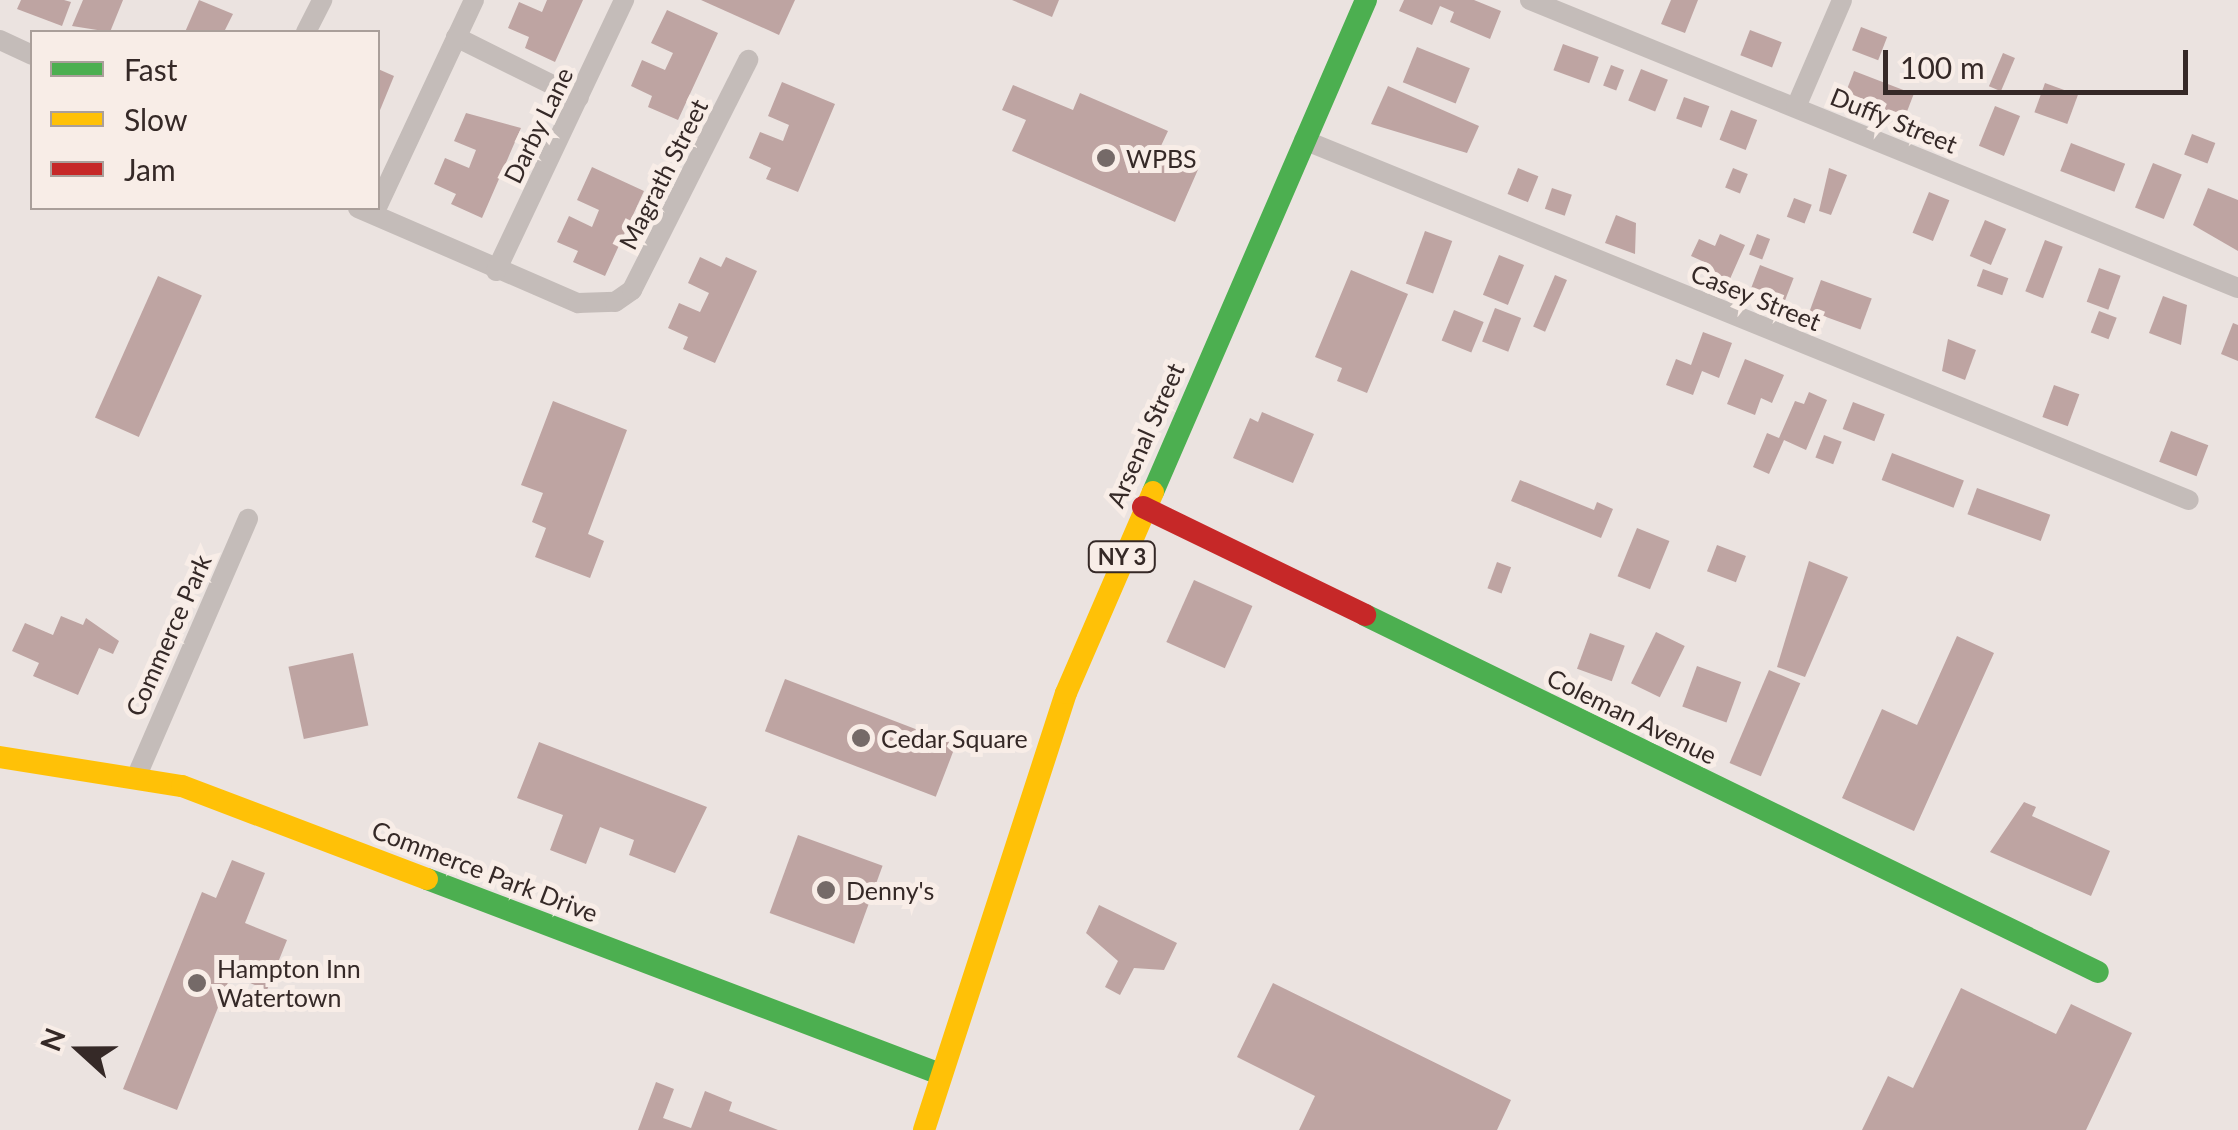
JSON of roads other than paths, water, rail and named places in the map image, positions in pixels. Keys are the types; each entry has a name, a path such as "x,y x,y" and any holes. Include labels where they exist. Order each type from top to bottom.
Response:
{"main road":[{"name":"Arsenal Street","path":"924,1130 1020,814 1143,508 1366,0"},
{"name":"Coleman Avenue","path":"1143,508 2098,972"},
{"name":"Commerce Park Drive","path":"0,757 138,773 940,1074"}],"street":[{"path":"307,30 322,0"},
{"path":"380,191 474,0"},
{"name":"Darby Lane","path":"496,271 624,0"},
{"name":"Duffy Street","path":"1530,0 2238,288"},
{"path":"1796,107 1842,0"},
{"path":"456,37 579,98"},
{"path":"0,40 30,54"},
{"name":"Magrath Street","path":"496,271 578,303 614,302 632,290 748,60"},
{"name":"Casey Street","path":"1304,140 2188,500"},
{"path":"373,210 496,271"},
{"name":"Commerce Park","path":"138,773 248,519"}],"place":[{"name":"WPBS","path":"1106,158"},
{"name":"Cedar Square","path":"861,738"},
{"name":"Denny's","path":"826,890"},
{"name":"Hampton Inn Watertown","path":"197,983"}]}
